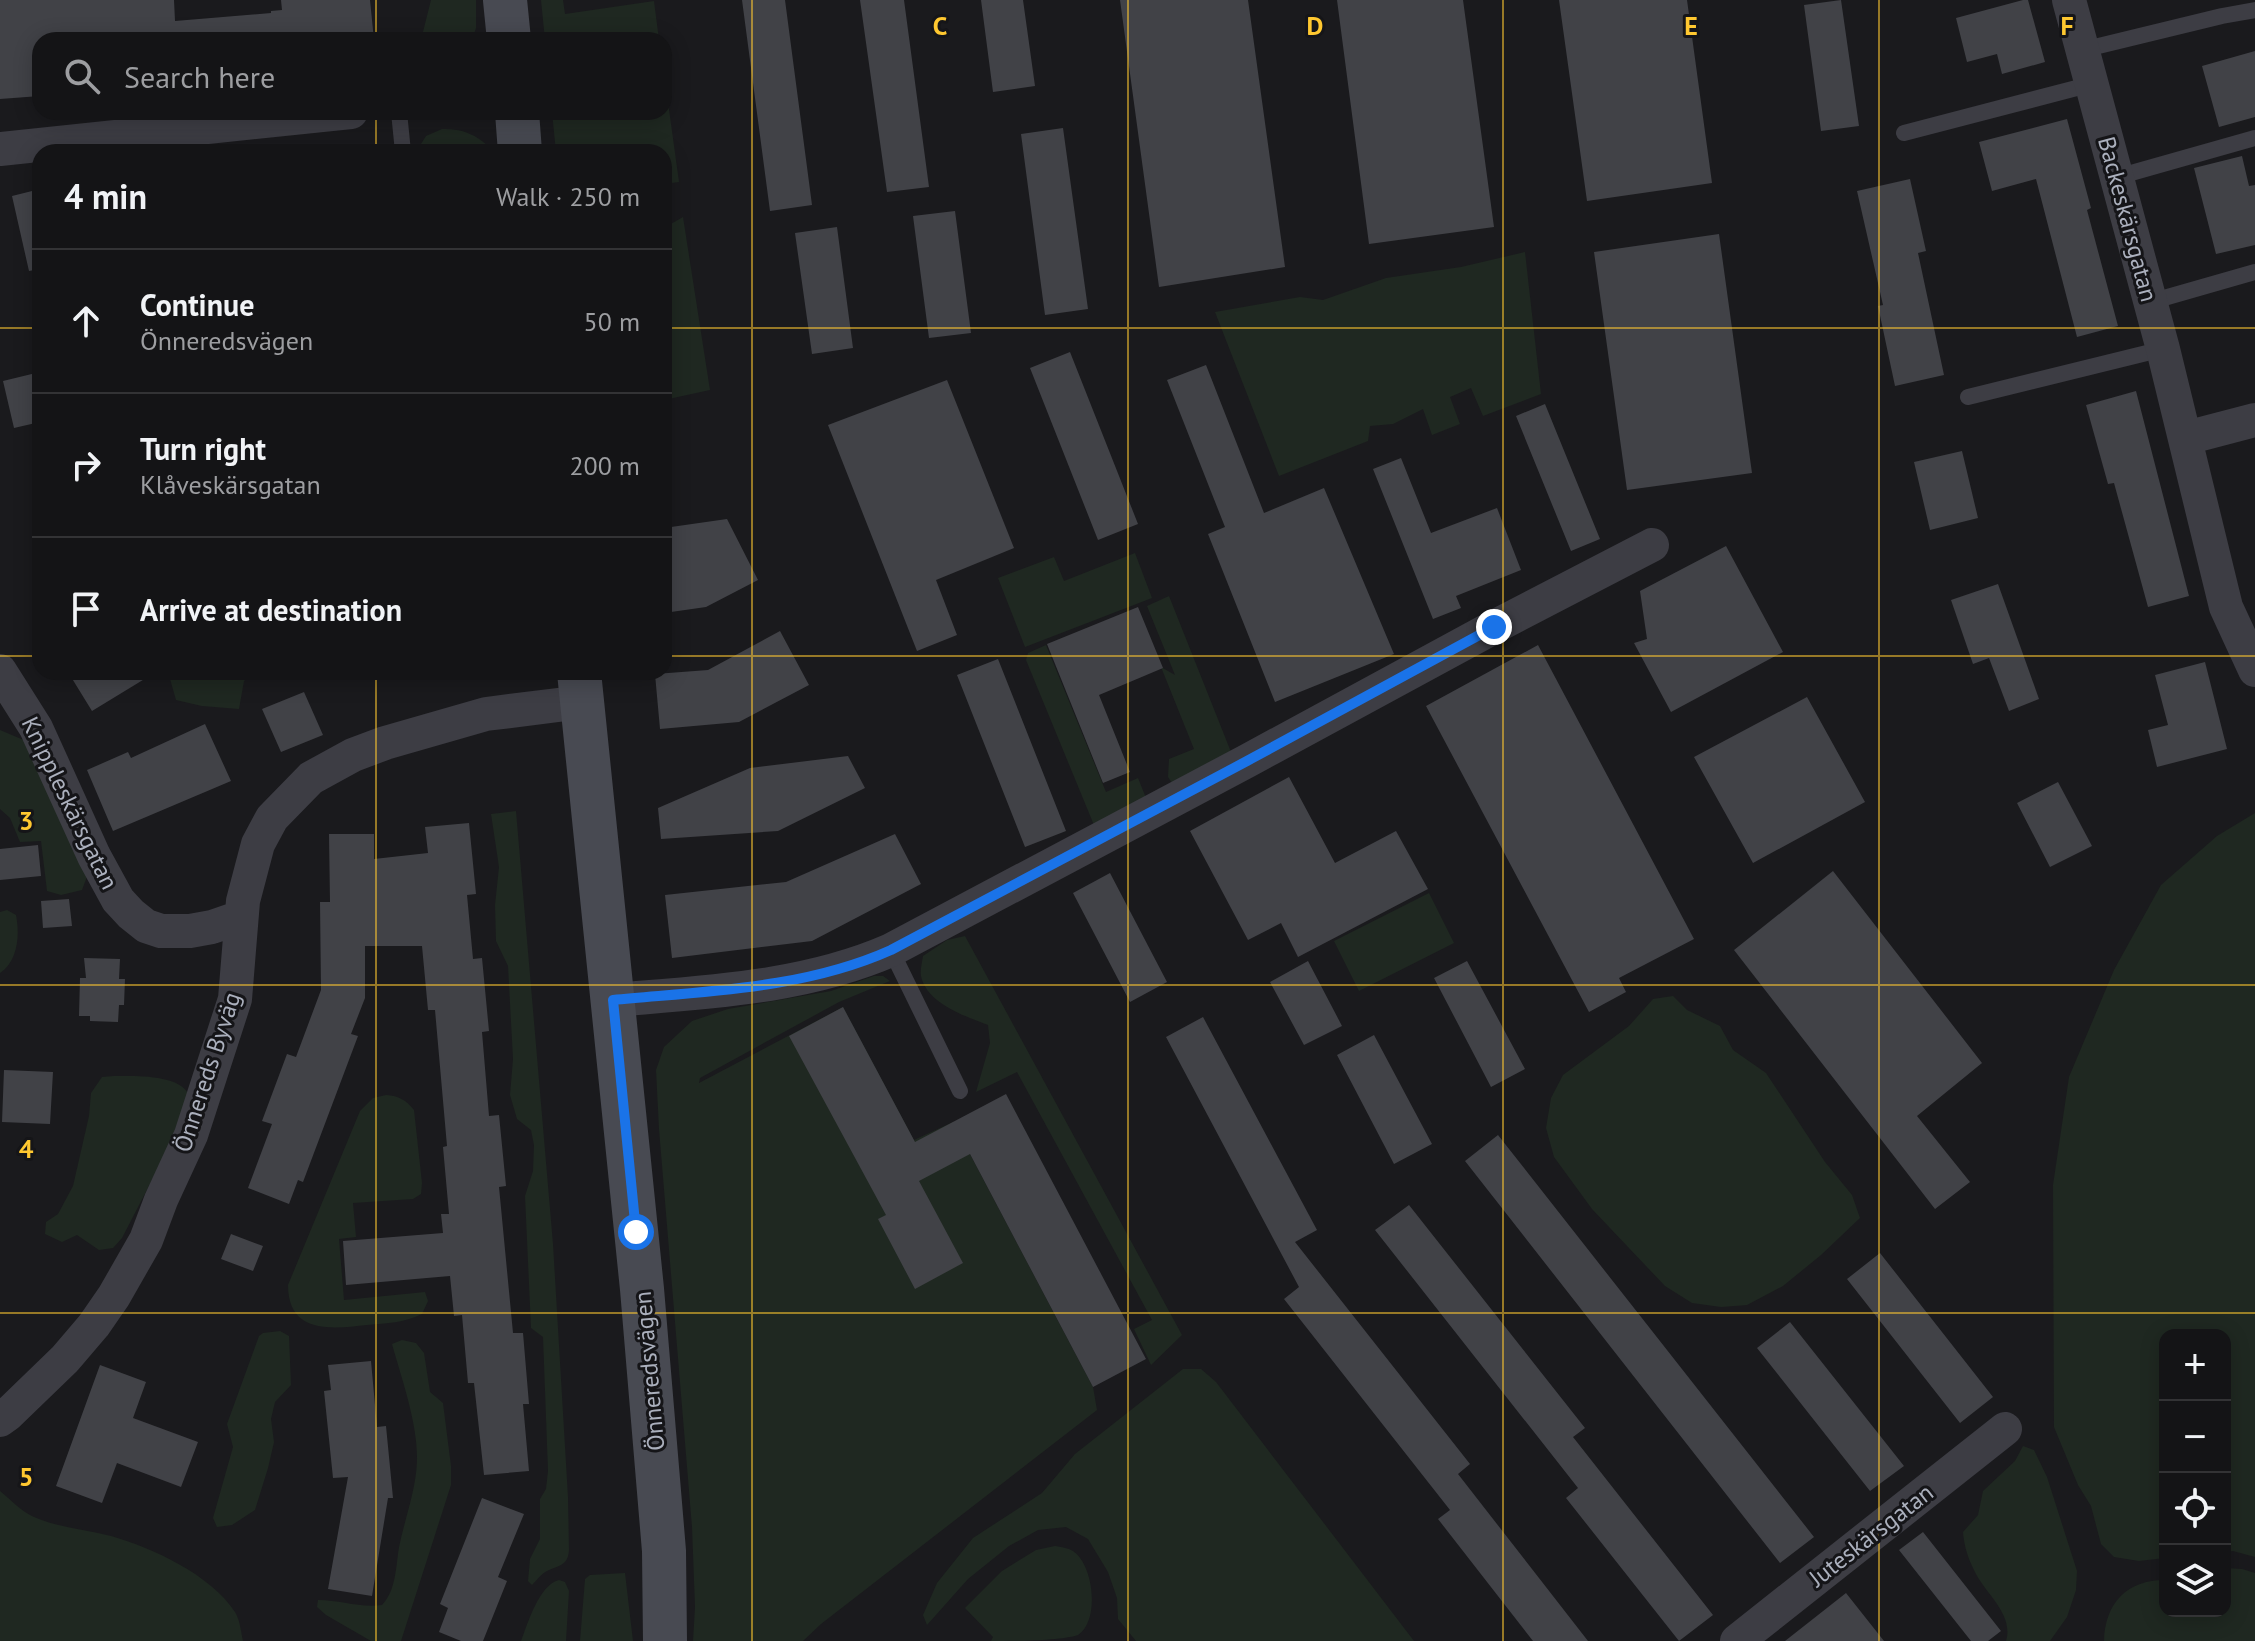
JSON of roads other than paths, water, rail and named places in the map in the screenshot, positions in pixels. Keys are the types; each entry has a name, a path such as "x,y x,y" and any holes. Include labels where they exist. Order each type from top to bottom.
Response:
{"street":[{"path":"505,0 508,32"},
{"name":"Backeskärsgatan","path":"2069,0 2163,349 2226,607 2255,670"},
{"path":"121,144 294,120"},
{"path":"518,120 519,144"},
{"path":"0,149 32,148"},
{"path":"2186,438 2255,420"},
{"path":"613,1000 775,984 865,962 1652,545"},
{"name":"Knippleskärsgatan","path":"0,671 36,728 94,856 118,900 131,914 146,926 161,931 190,931 241,917"},
{"name":"Önnereds Byväg","path":"0,1420 65,1359 94,1325 146,1240 191,1135 235,999 241,917 249,876 258,844 272,818 311,778 353,755 581,687"},
{"name":"Önneredsvägen","path":"581,687 642,1289 665,1580 665,1641"},
{"name":"Juteskärsgatan","path":"1737,1641 2005,1429"}],"lane":[{"path":"2082,50 2255,10"},
{"path":"1904,133 2092,84"},
{"path":"400,120 402,144"},
{"path":"2117,177 2255,138"},
{"path":"2150,302 2255,272"},
{"path":"1968,397 2163,349"},
{"path":"891,950 960,1091"}]}
